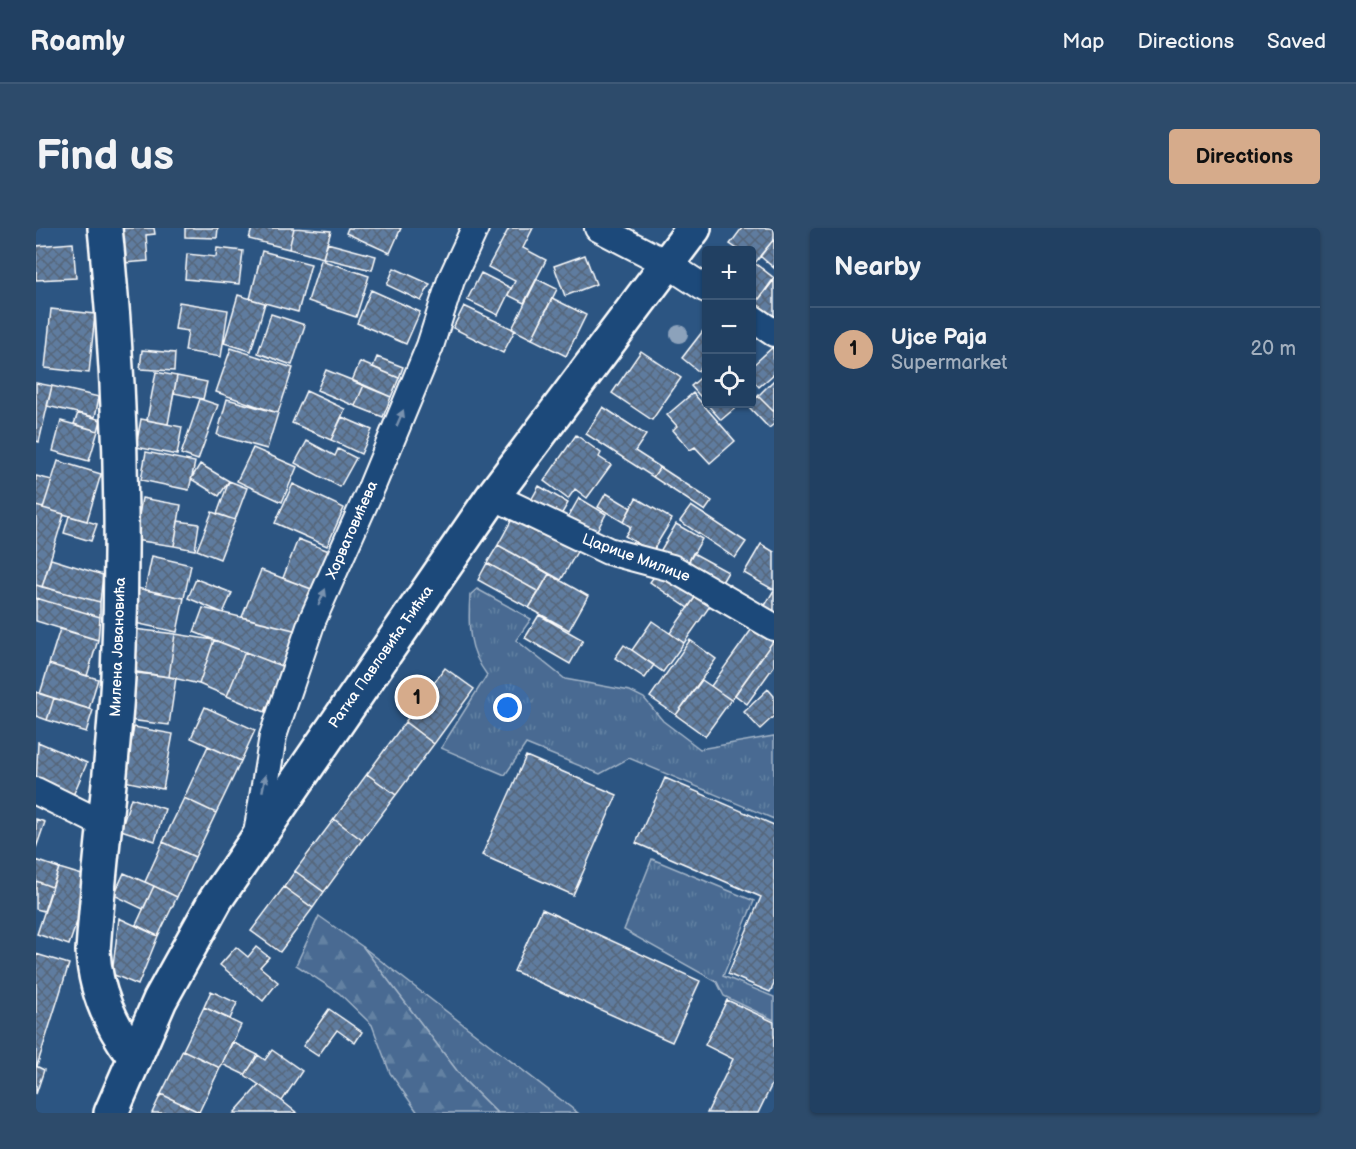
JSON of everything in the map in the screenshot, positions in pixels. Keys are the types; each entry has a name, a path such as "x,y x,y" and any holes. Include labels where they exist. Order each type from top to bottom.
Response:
{"main road":[{"name":"Милена Јовановића","path":"105,228 115,324 120,566 117,686 107,826 97,899 94,973 108,1014 134,1056"},
{"name":"Ратка Павловића Ћићка","path":"111,1113 134,1056 186,950 216,899 494,496 694,228"}],"street":[{"name":"Хорватовићева","path":"256,840 273,736 308,632 430,346 452,280 475,228"},
{"path":"598,228 666,263 702,286"},
{"path":"756,321 774,333"},
{"name":"Царице Милице","path":"494,496 608,551 672,568 774,627"},
{"path":"36,791 107,826"}],"green space":[{"path":"477,589 531,619 516,640 565,679 630,691 644,698 663,721 700,749 774,736 774,819 629,758 600,774 526,744 505,775 441,748 487,675 476,656 471,637 470,595"},
{"path":"652,859 754,901 723,976 774,997 774,1020 724,996 717,982 624,930"},
{"path":"319,916 363,947 464,1080 497,1113 418,1113 390,1073 372,1025 339,993 296,965"},
{"path":"363,947 578,1113 497,1113 464,1080"}],"building":[{"path":"121,228 154,228 155,234 146,235 148,261 124,263"},
{"path":"185,228 218,228 217,238 185,237"},
{"path":"252,228 294,228 289,249 249,239"},
{"path":"294,228 331,231 323,258 289,249"},
{"path":"348,228 401,228 390,253 346,233"},
{"path":"509,228 533,228 523,248 546,260 524,303 508,295 515,281 488,267"},
{"path":"742,228 774,228 774,239 756,262 756,246 730,244"},
{"path":"774,239 774,268 760,256"},
{"path":"73,243 76,278 36,280 36,246"},
{"path":"327,243 376,256 372,270 323,258"},
{"path":"217,248 243,251 239,284 185,279 187,254 216,257"},
{"path":"262,251 311,264 298,312 250,299"},
{"path":"585,255 596,284 565,296 554,266"},
{"path":"321,260 369,276 356,317 308,301"},
{"path":"756,264 774,278 759,299 756,296"},
{"path":"394,268 430,284 421,301 387,285"},
{"path":"481,273 511,288 498,315 467,300"},
{"path":"537,279 557,289 532,339 512,329"},
{"path":"774,280 774,323 756,309 756,303"},
{"path":"371,290 420,312 406,344 357,323"},
{"path":"238,295 265,303 251,351 224,343"},
{"path":"552,298 586,315 566,356 532,339"},
{"path":"179,302 228,310 221,357 185,351 188,331 175,329"},
{"path":"464,306 515,330 503,353 453,328"},
{"path":"51,309 95,314 89,373 45,368"},
{"path":"271,314 305,325 292,365 258,353"},
{"path":"702,332 702,366 698,371 682,358"},
{"path":"773,347 774,374 759,387 756,384 756,362"},
{"path":"231,348 293,368 278,413 216,392"},
{"path":"142,350 175,353 174,371 140,369"},
{"path":"641,351 681,378 652,420 612,393"},
{"path":"377,357 403,367 399,378 373,367"},
{"path":"360,362 399,378 391,397 352,381"},
{"path":"326,370 364,385 355,406 317,390"},
{"path":"156,372 177,376 168,424 147,420"},
{"path":"177,376 207,382 203,399 174,393"},
{"path":"702,376 702,398 691,386"},
{"path":"774,380 774,412 758,396"},
{"path":"36,383 52,386 39,442 36,441"},
{"path":"364,385 391,397 383,417 355,406"},
{"path":"52,386 99,397 95,417 47,406"},
{"path":"306,391 345,409 331,440 292,423"},
{"path":"693,393 702,403 702,408 706,408 735,441 710,463 695,447 690,450 673,430 677,426 667,415"},
{"path":"758,396 774,412 774,424 769,428 750,408 756,408"},
{"path":"200,399 218,405 198,460 181,454"},
{"path":"227,399 278,413 267,449 217,435"},
{"path":"603,407 646,435 635,451 660,467 653,477 586,434"},
{"path":"710,408 735,408 721,420"},
{"path":"78,413 101,420 98,431 74,424"},
{"path":"342,417 372,430 361,454 331,440"},
{"path":"141,419 182,427 177,455 136,447"},
{"path":"61,421 98,431 89,461 53,451"},
{"path":"576,435 601,453 599,457 611,465 587,498 575,489 568,499 544,481"},
{"path":"307,441 335,456 338,449 356,458 340,487 295,463"},
{"path":"253,448 297,467 282,502 237,481"},
{"path":"146,452 195,462 189,490 141,480"},
{"path":"58,461 101,474 87,521 43,508"},
{"path":"200,464 229,481 219,496 191,479"},
{"path":"660,467 712,501 705,511 653,477"},
{"path":"36,476 52,480 43,508 36,506"},
{"path":"229,481 247,488 235,520 217,514"},
{"path":"293,484 344,508 327,546 275,523"},
{"path":"539,486 568,503 558,520 529,504"},
{"path":"606,493 631,508 623,522 598,507"},
{"path":"142,498 181,505 174,546 135,540"},
{"path":"579,498 606,514 591,541 563,526"},
{"path":"636,498 672,519 652,552 625,536 631,527 623,522"},
{"path":"36,506 64,514 42,587 36,585"},
{"path":"691,506 746,542 735,558 680,521"},
{"path":"212,512 235,520 220,559 197,550"},
{"path":"516,512 579,548 561,580 498,545"},
{"path":"69,516 97,524 91,541 64,533"},
{"path":"178,521 199,524 195,550 174,546"},
{"path":"676,524 702,539 684,570 658,555"},
{"path":"298,539 329,551 314,590 283,578"},
{"path":"761,544 774,552 774,590 744,573"},
{"path":"498,545 549,574 539,592 487,563"},
{"path":"693,553 728,572 718,589 684,570"},
{"path":"152,556 191,565 184,598 145,590"},
{"path":"51,559 103,575 100,602 42,587"},
{"path":"487,563 539,592 529,608 478,580"},
{"path":"661,567 698,593 688,608 650,582"},
{"path":"261,570 314,590 298,631 242,617"},
{"path":"549,574 588,596 569,630 529,608"},
{"path":"196,579 232,593 223,613 188,598"},
{"path":"36,585 100,602 100,617 36,598"},
{"path":"137,588 184,598 177,632 130,622"},
{"path":"774,590 774,622 760,614"},
{"path":"698,593 712,603 684,643 670,633"},
{"path":"36,598 100,617 98,640 36,621"},
{"path":"203,608 298,631 284,667 194,632"},
{"path":"539,615 583,640 570,664 525,638"},
{"path":"652,621 684,643 663,672 632,650"},
{"path":"754,626 774,640 731,700 711,686"},
{"path":"60,629 98,640 87,676 49,664"},
{"path":"134,629 175,634 169,677 129,672"},
{"path":"175,634 214,640 199,684 169,677"},
{"path":"214,640 245,652 227,696 199,684"},
{"path":"690,640 716,659 676,715 650,697"},
{"path":"774,640 774,666 747,704 735,695"},
{"path":"624,645 654,665 645,678 615,658"},
{"path":"245,652 284,667 265,712 227,696"},
{"path":"49,664 98,679 89,709 40,694"},
{"path":"445,668 474,689 434,744 405,722"},
{"path":"137,672 176,678 169,725 129,720"},
{"path":"702,680 731,700 705,736 676,715"},
{"path":"768,689 774,696 774,716 760,729 744,712"},
{"path":"36,692 54,698 47,720 36,716"},
{"path":"54,698 93,710 86,732 47,720"},
{"path":"205,707 255,730 241,761 191,738"},
{"path":"405,722 434,744 396,795 367,774"},
{"path":"134,727 173,734 163,789 124,781"},
{"path":"38,742 87,763 71,800 36,785"},
{"path":"208,746 241,761 216,813 184,798"},
{"path":"526,756 617,795 573,895 482,855"},
{"path":"367,774 396,795 362,840 334,819"},
{"path":"665,778 774,825 774,984 770,992 728,974 761,897 636,843"},
{"path":"131,798 165,809 155,841 121,830"},
{"path":"184,798 216,813 195,857 163,842"},
{"path":"36,819 45,822 36,848"},
{"path":"334,819 362,840 324,892 295,871"},
{"path":"163,842 195,857 177,897 145,882"},
{"path":"36,860 59,868 52,887 36,881"},
{"path":"59,868 92,878 69,945 37,934"},
{"path":"295,871 324,892 313,908 284,887"},
{"path":"124,873 154,886 143,909 114,895"},
{"path":"36,881 52,887 44,911 36,909"},
{"path":"154,886 177,897 158,936 136,925"},
{"path":"284,887 313,908 280,952 251,931"},
{"path":"542,909 700,981 672,1042 514,971"},
{"path":"119,918 158,936 138,985 112,974"},
{"path":"236,947 248,957 256,947 269,957 260,967 278,982 263,1001 220,965"},
{"path":"36,954 69,964 37,1066 36,1066"},
{"path":"211,991 237,1003 230,1019 204,1007"},
{"path":"727,1000 774,1022 774,1080 758,1113 707,1113 733,1059 705,1045"},
{"path":"204,1007 241,1025 220,1068 183,1050"},
{"path":"329,1009 362,1032 355,1043 337,1030 318,1056 303,1046"},
{"path":"232,1042 258,1055 245,1075 222,1064"},
{"path":"183,1050 220,1068 199,1112 161,1094"},
{"path":"272,1050 302,1071 282,1101 245,1075 258,1055 265,1060"},
{"path":"36,1066 44,1070 36,1094"},
{"path":"259,1085 282,1101 297,1113 234,1113"},
{"path":"161,1094 199,1112 200,1113 152,1113"}],"place":[{"name":"Ujce Paja","path":"417,697"}]}
